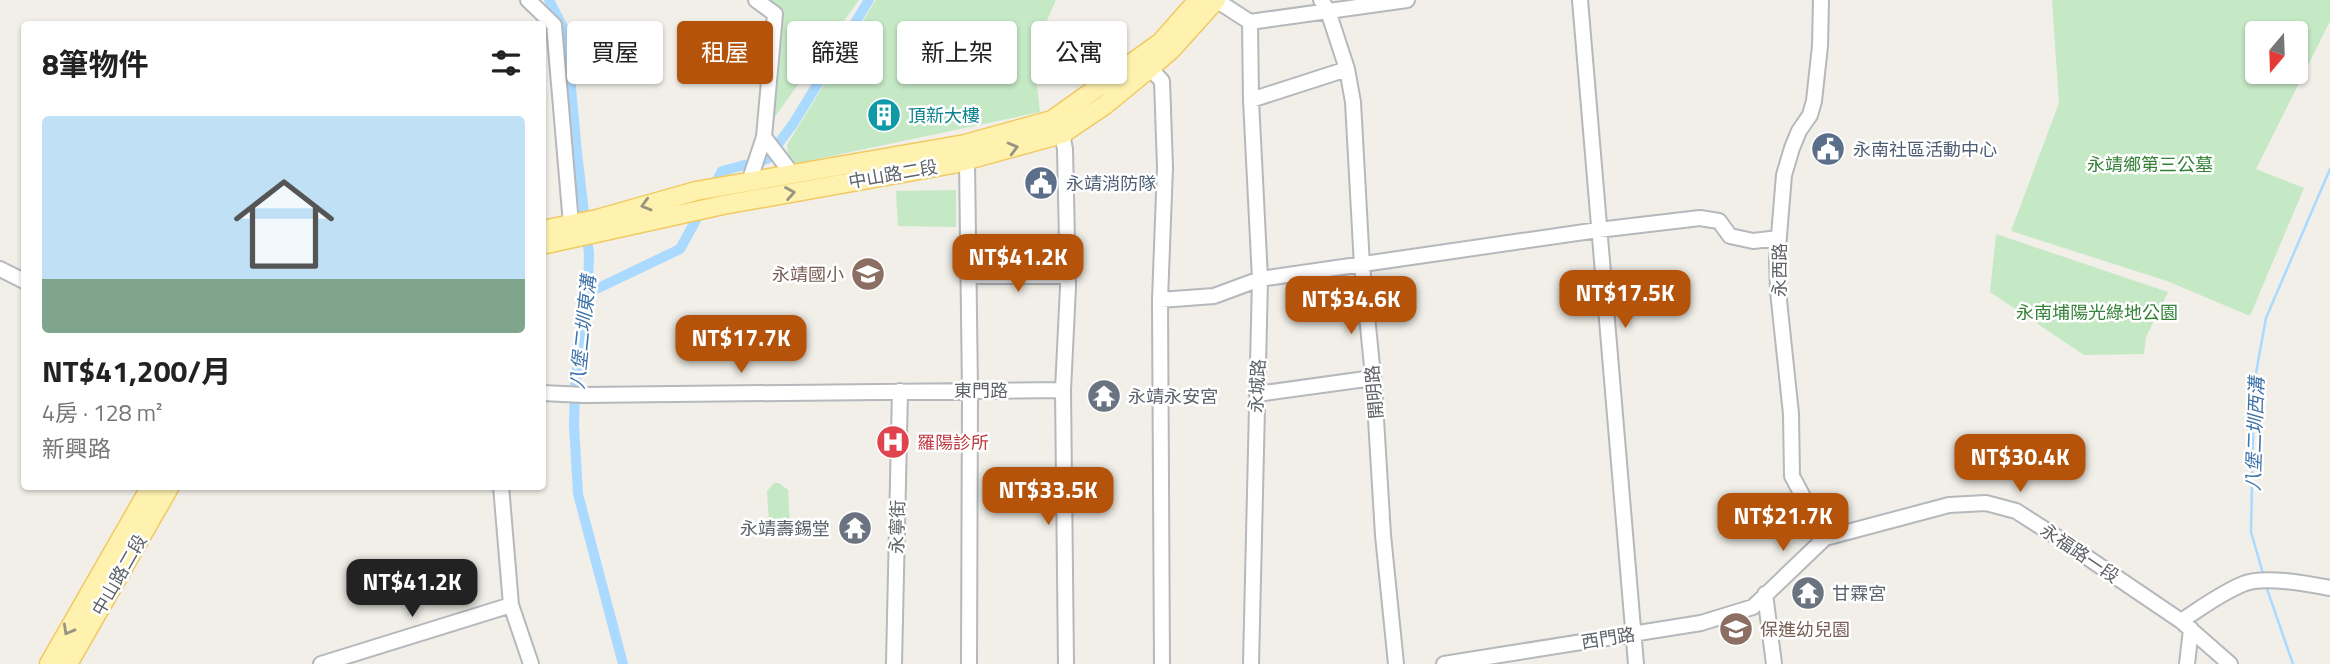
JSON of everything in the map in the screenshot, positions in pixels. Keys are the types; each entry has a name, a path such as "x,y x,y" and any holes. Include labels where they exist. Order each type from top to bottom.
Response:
{"main road":[{"path":"1057,127 1105,105 1198,0"},
{"path":"1145,63 1171,50 1216,0"},
{"name":"中山路二段","path":"597,227 967,160 1057,127"},
{"name":"中山路二段","path":"597,227 696,191 1057,127"},
{"path":"546,243 571,232 597,227"},
{"path":"546,230 571,232"},
{"name":"中山路二段","path":"49,664 149,490"},
{"name":"中山路二段","path":"68,664 168,490"}],"street":[{"path":"528,0 554,25 571,232"},
{"path":"749,182 764,137 775,14 755,0"},
{"path":"1216,0 1250,22 1325,5 1407,0"},
{"path":"1580,0 1636,664"},
{"name":"永西路","path":"1821,0 1820,46 1814,101 1810,115 1792,148 1784,175 1778,291 1791,414 1792,476 1825,538"},
{"name":"開明路","path":"1325,5 1346,69 1353,102 1362,266 1396,664"},
{"name":"永城路","path":"1250,22 1260,279 1251,664"},
{"path":"1145,63 1162,81 1162,664"},
{"path":"1251,100 1346,69"},
{"path":"1057,127 1066,167 1067,276 1063,390 1066,664"},
{"path":"764,137 793,175"},
{"path":"967,160 969,664"},
{"path":"1160,300 1214,296 1260,279 1598,230 1700,218 1719,221 1730,236 1753,241 1779,238"},
{"path":"0,270 21,280"},
{"path":"968,276 1067,276"},
{"path":"1258,394 1373,378"},
{"name":"永寧街","path":"894,664 900,390"},
{"name":"東門路","path":"546,393 584,395 1063,390"},
{"path":"501,490 512,605 531,664"},
{"name":"永福路一段","path":"1765,594 1825,538 1949,505 1986,503 2016,511 2186,625 2230,664"},
{"path":"2187,664 2186,625 2245,582 2288,581 2330,588"},
{"path":"1765,594 1774,664"},
{"name":"西門路","path":"1444,664 1701,624 1754,607 1765,594"},
{"path":"321,664 512,605"}],"green space":[{"path":"770,0 859,0 844,21 787,21 787,84 798,84 774,118 784,11"},
{"path":"876,0 1056,0 1047,21 1031,21 1031,84 1037,84 1040,112 789,165 787,145 824,84 883,84 883,21 863,21"},
{"name":"永靖鄉第三公墓","path":"2052,0 2330,0 2330,21 2308,65 2308,21 2245,21 2245,84 2298,84 2256,169 2304,188 2250,316 2167,281 2011,231 2059,103"},
{"path":"956,190 956,227 898,226 896,191"},
{"name":"永南埔陽光綠地公園","path":"1996,234 2168,292 2146,337 2144,354 2084,355 1990,292"},
{"path":"774,483 779,483 788,490 790,524 780,532 769,523 767,491"}],"waterway":[{"name":"八堡二圳東溝","path":"549,0 566,33 589,254 588,293 575,385 574,425 578,494 623,664"},
{"path":"712,189 722,171 767,159 793,124 869,0"},
{"name":"八堡二圳西溝","path":"2264,577 2251,532 2254,384 2266,318 2330,169"},
{"path":"588,293 680,249 702,209"},
{"name":"八堡二圳西溝","path":"2266,586 2293,664"}],"place":[{"name":"頂新大樓","path":"884,115"},
{"name":"永南社區活動中心","path":"1828,149"},
{"name":"永靖消防隊","path":"1041,183"},
{"name":"永靖國小","path":"868,274"},
{"name":"永靖永安宮","path":"1104,396"},
{"name":"羅陽診所","path":"893,442"},
{"name":"永靖壽錫堂","path":"855,528"},
{"name":"甘霖宮","path":"1808,593"},
{"name":"保進幼兒園","path":"1736,629"}]}
